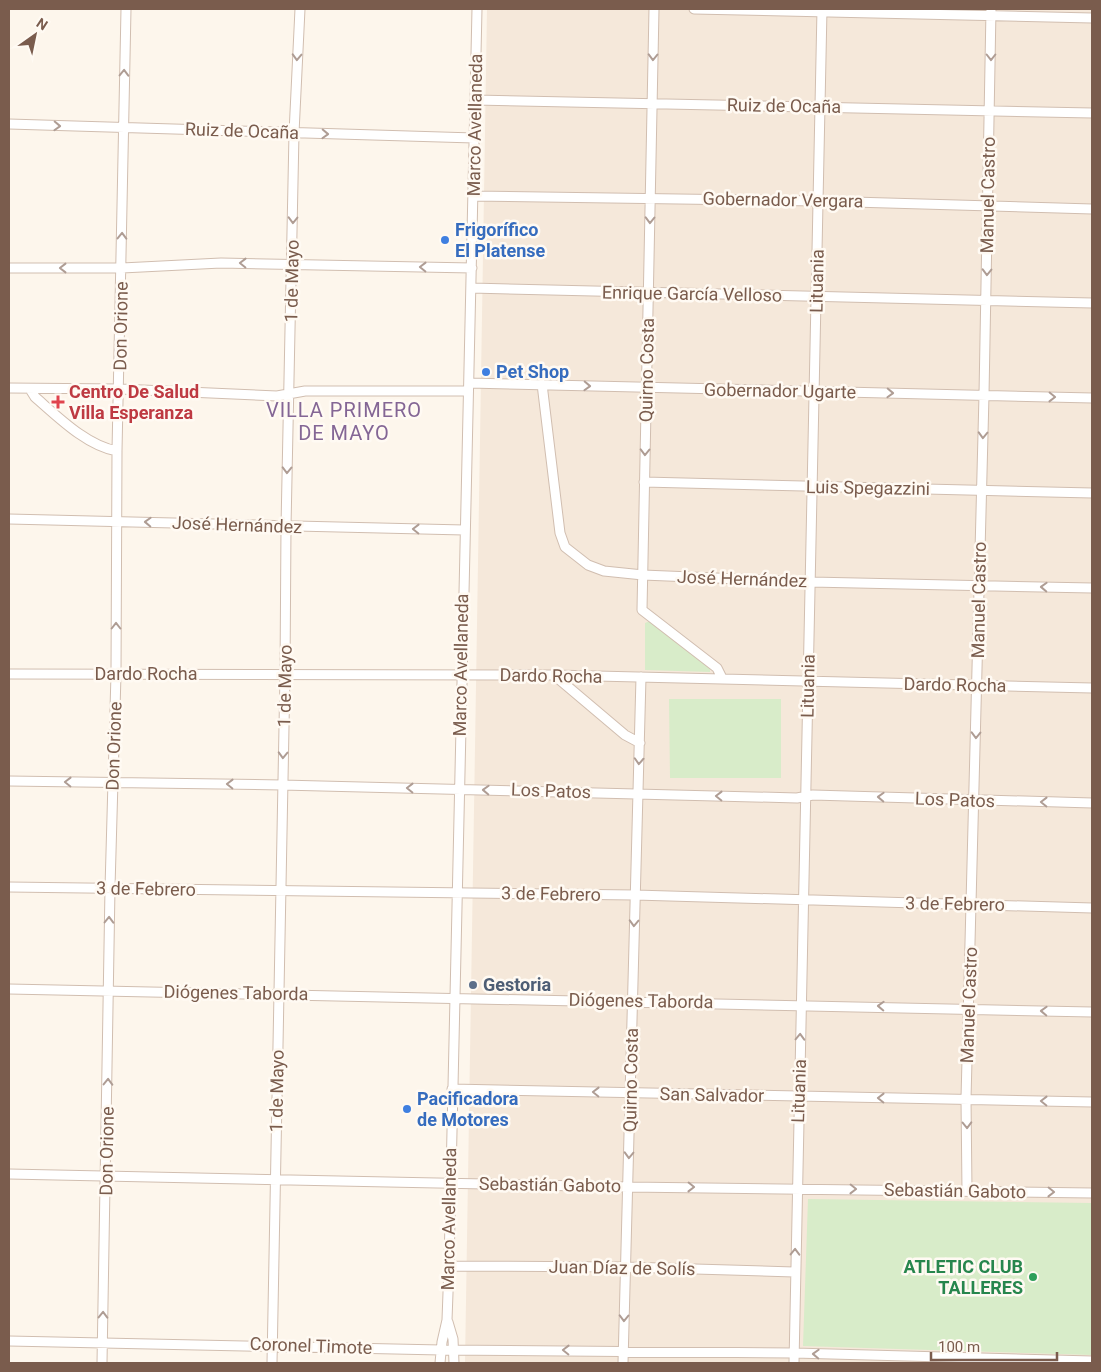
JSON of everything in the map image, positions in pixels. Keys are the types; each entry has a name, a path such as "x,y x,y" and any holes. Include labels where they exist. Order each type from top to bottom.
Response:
{"street":[{"name":"Don Orione","path":"102,1363 107,1176 110,888 116,674 117,451 120,389 126,9"},
{"name":"1 de Mayo","path":"272,1363 294,133 300,9"},
{"name":"Marco Avellaneda","path":"440,1363 448,1320 477,9"},
{"name":"Quirno Costa","path":"654,9 642,610 718,668 722,678"},
{"path":"694,9 991,12 1092,18"},
{"name":"Lituania","path":"794,1363 794,1272 802,1004 822,10"},
{"name":"Manuel Castro","path":"967,1191 966,1099 980,585 991,12"},
{"name":"Ruiz de Ocaña","path":"475,100 1092,113"},
{"name":"Ruiz de Ocaña","path":"9,124 474,138"},
{"name":"Gobernador Vergara","path":"473,196 818,201 1092,209"},
{"path":"9,268 122,268 221,263 472,268"},
{"name":"Enrique García Velloso","path":"471,288 1092,303"},
{"name":"Gobernador Ugarte","path":"9,388 120,389 289,395 305,391 542,384 1092,398"},
{"name":"José Hernández","path":"542,384 562,542 582,561 593,568 643,575 811,582 1092,588"},
{"path":"30,388 35,397 83,435 105,449 117,451"},
{"name":"Luis Spegazzini","path":"644,482 1092,493"},
{"name":"José Hernández","path":"9,519 464,530"},
{"name":"Dardo Rocha","path":"9,674 554,675 1092,688"},
{"path":"554,675 625,735 640,743"},
{"name":"Quirno Costa","path":"623,1363 632,1093 632,1001 641,677"},
{"name":"Los Patos","path":"9,781 282,785 1092,803"},
{"name":"3 de Febrero","path":"9,887 635,895 1092,908"},
{"name":"Diógenes Taborda","path":"9,989 802,1004 1092,1012"},
{"name":"San Salvador","path":"452,1089 1092,1102"},
{"name":"Sebastián Gaboto","path":"9,1174 628,1187 1092,1193"},
{"name":"Juan Díaz de Solís","path":"449,1266 626,1267 794,1272"},
{"name":"Marco Avellaneda","path":"448,1320 454,1349 454,1363"},
{"name":"Coronel Timote","path":"9,1341 441,1350 794,1353 962,1361 1092,1361"}],"shaded area":[{"path":"487,9 1092,9 1092,1363 465,1363"}],"green space":[{"path":"650,621 710,668 710,672 645,670 645,623"},
{"path":"669,699 781,699 781,778 670,778"},
{"path":"808,1199 1092,1203 1092,1355 803,1346"}],"place":[{"name":"Frigorífico El Platense","path":"445,240"},
{"name":"Pet Shop","path":"486,372"},
{"name":"Centro De Salud Villa Esperanza","path":"58,402"},
{"name":"Gestoria","path":"473,985"},
{"name":"Pacificadora de Motores","path":"407,1109"},
{"name":"ATLETIC CLUB TALLERES","path":"1033,1277"}],"district":[{"name":"VILLA PRIMERO DE MAYO","path":"344,422"}]}
